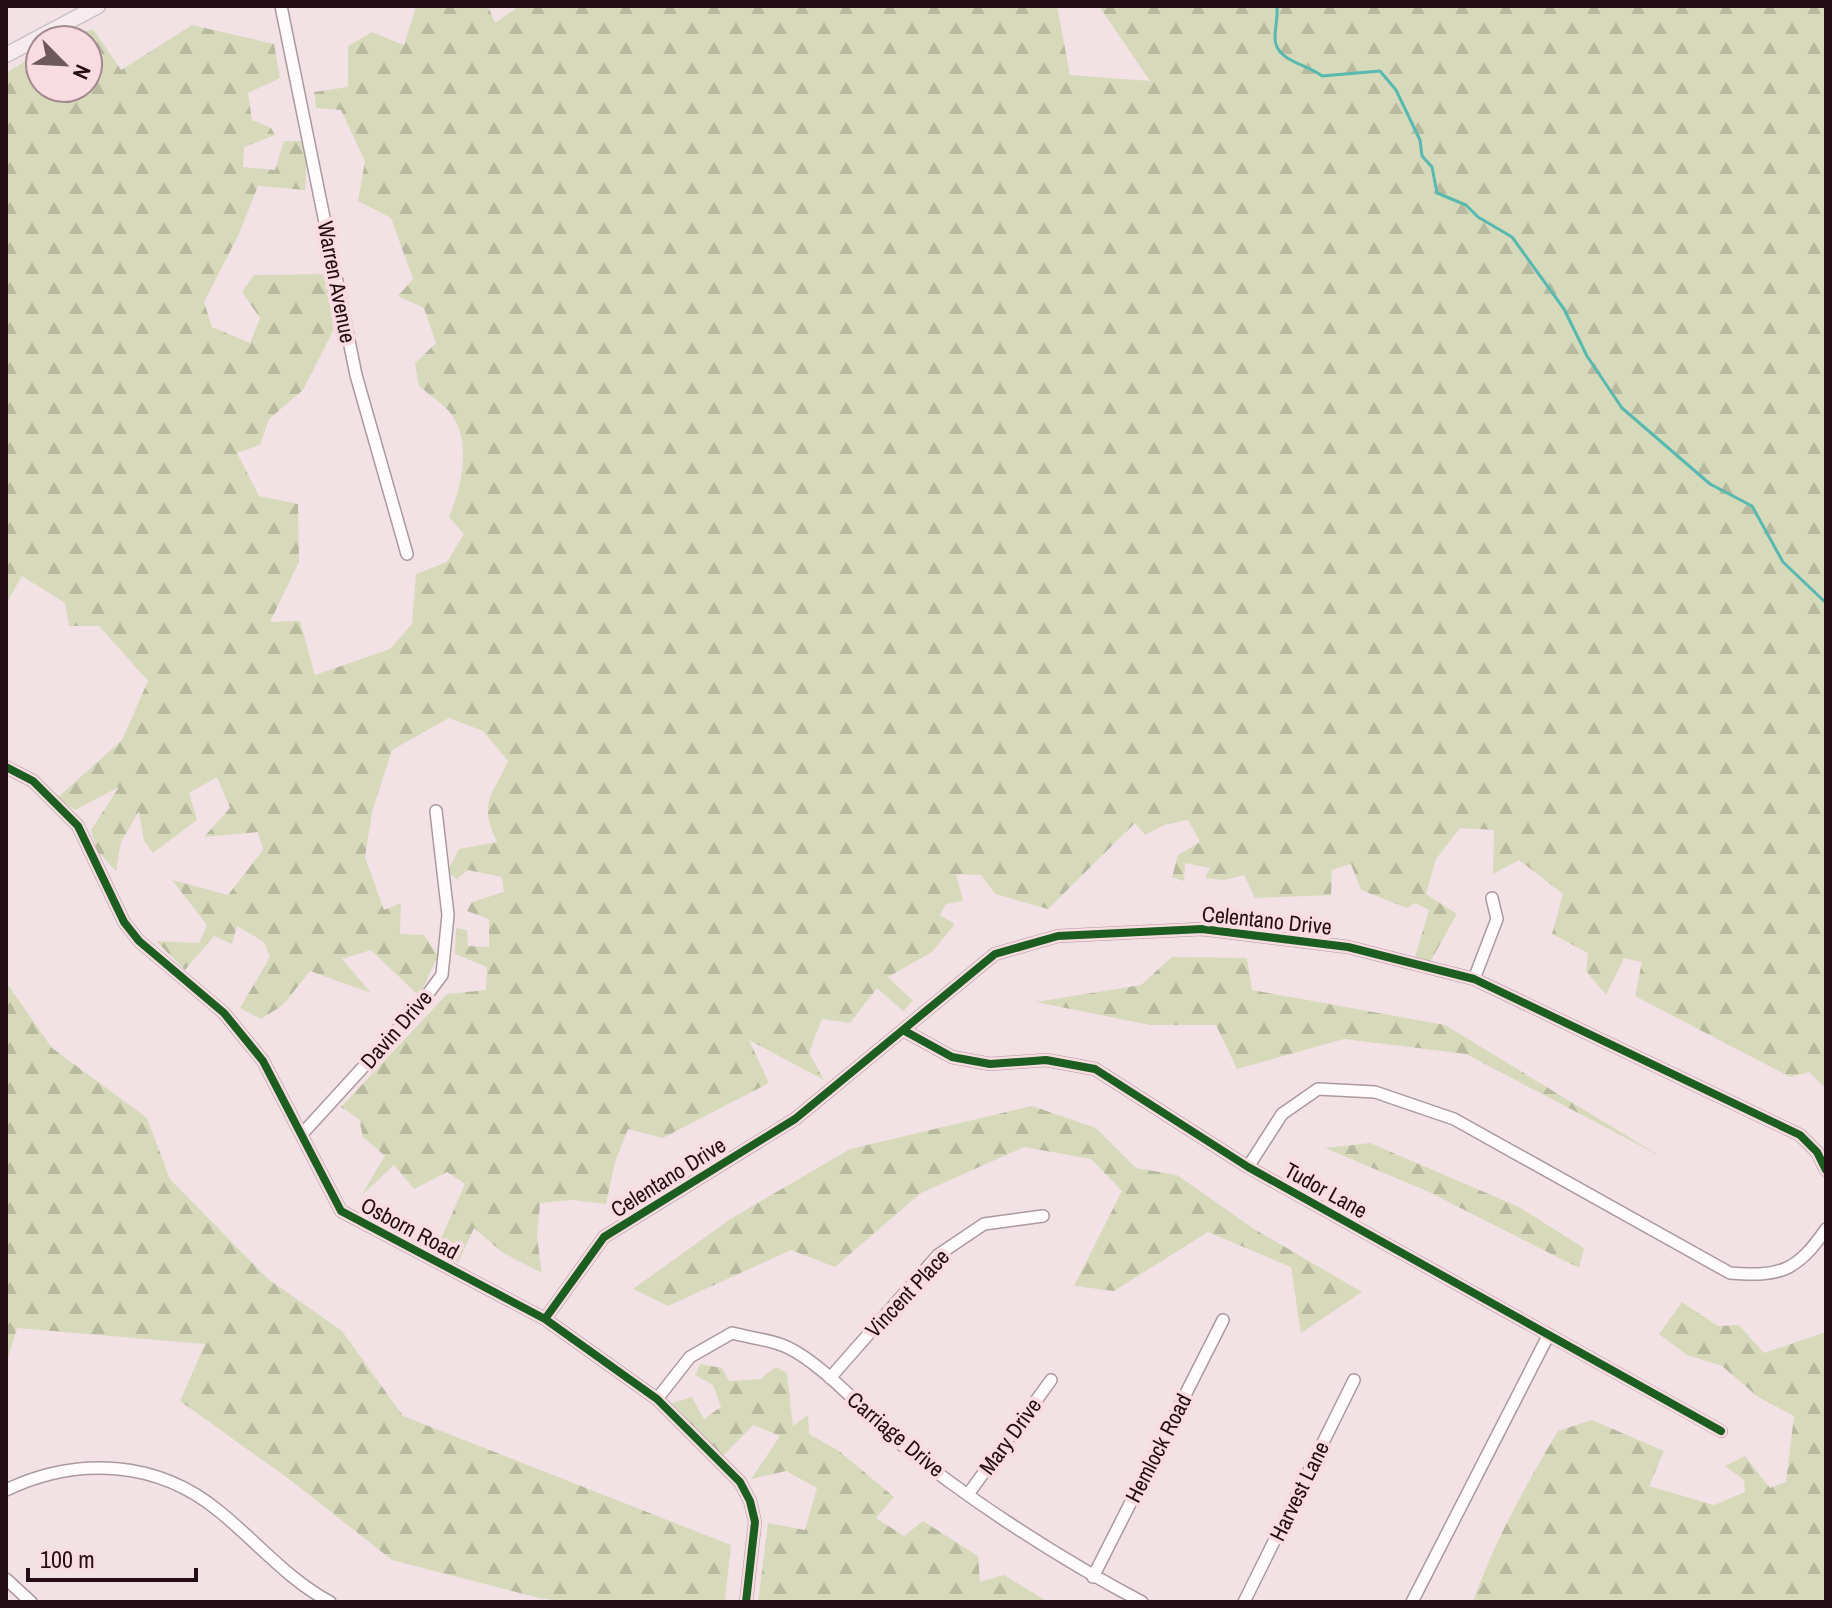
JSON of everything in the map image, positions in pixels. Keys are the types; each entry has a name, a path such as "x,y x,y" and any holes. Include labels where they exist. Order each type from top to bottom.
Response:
{"main road":[{"path":"6,55 98,6"}],"street":[{"name":"Warren Avenue","path":"281,6 356,375 407,554"},
{"name":"Osborn Road","path":"7,769 33,781 78,826 124,922 139,941 224,1013 263,1061 341,1211 545,1319 657,1399 740,1482 750,1501 755,1522 746,1602"},
{"name":"Davin Drive","path":"302,1134 418,1007 442,975 448,915 436,811"},
{"path":"1474,979 1497,919 1492,898"},
{"name":"Celentano Drive","path":"545,1319 604,1237 795,1119 995,954 1058,936 1202,929 1348,947 1474,979 1800,1135 1817,1152 1826,1170"},
{"name":"Tudor Lane","path":"903,1030 952,1057 990,1064 1046,1060 1095,1069 1248,1167 1721,1431"},
{"path":"1248,1167 1282,1114 1318,1089 1375,1092 1454,1119 1730,1273 1768,1276 1807,1256 1826,1229"},
{"name":"Vincent Place","path":"830,1378 938,1255 984,1224 1043,1216"},
{"name":"Hemlock Road","path":"1093,1577 1223,1320"},
{"name":"Carriage Drive","path":"657,1399 690,1357 732,1333 782,1345 830,1378 902,1445 969,1493 1093,1577 1142,1602"},
{"path":"1412,1602 1548,1336"},
{"name":"Mary Drive","path":"969,1493 1051,1380"},
{"name":"Harvest Lane","path":"1244,1602 1354,1380"},
{"path":"6,1490 35,1476 74,1467 135,1470 162,1478 219,1511 286,1573 330,1602"},
{"path":"6,1579 31,1602"}],"green space":[{"path":"488,6 495,23 519,6 1057,6 1070,75 1150,81 1099,6 1826,6 1826,1089 1809,1072 1790,1077 1635,996 1642,962 1624,958 1606,995 1586,971 1588,953 1552,934 1563,894 1519,860 1493,874 1494,830 1460,828 1436,859 1426,894 1457,914 1430,962 1415,957 1429,910 1415,903 1407,908 1361,890 1351,864 1332,870 1331,895 1255,898 1244,875 1224,880 1205,878 1210,868 1185,863 1184,881 1172,877 1178,855 1200,842 1188,820 1164,825 1145,835 1135,823 1048,909 995,894 981,875 956,874 963,901 946,904 940,915 955,924 932,952 888,977 913,1001 903,1011 877,988 850,1023 822,1019 809,1053 824,1080 749,1040 769,1083 663,1138 628,1129 615,1162 606,1204 572,1200 540,1203 537,1237 542,1273 503,1253 474,1228 458,1263 437,1248 465,1184 447,1172 414,1189 394,1165 361,1196 385,1156 363,1137 359,1119 341,1107 447,994 486,990 487,967 455,954 456,928 467,930 468,946 489,947 489,919 467,911 472,902 504,892 502,877 468,870 457,879 447,872 459,849 497,842 488,818 489,800 508,761 483,731 449,718 392,750 372,812 365,857 384,910 401,903 400,934 424,935 438,956 419,996 371,950 342,959 371,993 310,971 283,1005 261,1019 240,1008 270,957 264,942 237,926 232,944 214,936 185,970 156,941 199,943 207,925 172,880 228,895 263,850 258,832 204,837 230,808 217,777 189,793 197,820 153,853 144,841 139,811 121,842 116,871 97,851 91,830 119,787 75,810 57,798 122,740 148,681 99,626 69,626 65,603 22,576 6,604 6,73 24,62 24,104 104,104 104,45 121,70 192,25 274,44 280,78 248,93 252,120 271,128 275,135 244,147 243,167 275,170 284,141 308,141 305,190 258,186 238,236 204,302 212,327 250,343 260,318 242,292 254,275 326,274 334,329 303,390 269,419 260,445 237,453 259,496 298,504 299,562 270,622 300,621 315,675 390,649 412,624 416,574 447,562 464,534 449,517 461,477 461,434 448,410 419,386 415,363 436,343 424,308 398,296 413,279 391,218 358,201 365,161 341,110 316,108 314,92 348,87 348,46 372,32 404,45 416,7"},
{"path":"1172,957 1247,958 1252,990 1445,1025 1660,1156 1466,1054 1344,1039 1237,1069 1216,1025 1150,1025 1036,1002 1141,985"},
{"path":"6,982 52,1048 147,1118 170,1179 268,1279 342,1331 403,1416 731,1545 725,1602 568,1602 539,1598 392,1560 289,1479 180,1401 205,1344 17,1328 6,1365"},
{"path":"1032,1106 1096,1128 1136,1168 1177,1175 1254,1229 1362,1292 1301,1333 1291,1267 1208,1232 1114,1291 1074,1286 1122,1191 1091,1159 1024,1147 921,1193 835,1267 791,1250 668,1306 633,1289 732,1218 850,1149"},
{"path":"1370,1143 1519,1207 1584,1248 1579,1268 1429,1192 1325,1148"},
{"path":"1682,1302 1718,1326 1739,1325 1764,1353 1826,1332 1826,1602 1473,1602 1511,1515 1558,1431 1592,1420 1664,1451 1649,1486 1714,1505 1745,1492 1744,1480 1725,1466 1745,1456 1770,1488 1786,1482 1794,1416 1758,1397 1722,1366 1687,1355 1659,1334"},
{"path":"700,1364 722,1368 729,1381 760,1379 776,1367 787,1373 793,1426 808,1415 809,1434 839,1451 894,1497 876,1518 904,1536 923,1521 978,1556 980,1582 1004,1575 1048,1602 758,1602 768,1523 805,1530 817,1488 786,1471 751,1479 780,1436 753,1425 722,1457 672,1403 692,1397 704,1419 721,1407 713,1385 695,1375"}],"waterway":[{"path":"1277,6 1276,46 1286,57 1322,76 1380,71 1396,90 1420,140 1422,156 1432,167 1437,193 1466,205 1478,217 1512,237 1564,309 1587,356 1622,408 1710,484 1752,506 1783,562 1826,603"}],"cycle path":[{"path":"6,767 33,781 78,826 124,922 139,941 224,1013 263,1061 341,1211 545,1319 657,1399 740,1482 750,1501 755,1522 746,1602"},
{"path":"545,1319 604,1237 795,1119 995,954 1058,936 1202,929 1348,947 1474,979 1800,1135 1817,1152 1826,1170"},
{"path":"903,1030 952,1057 990,1064 1046,1060 1095,1069 1248,1167 1721,1431"}]}
